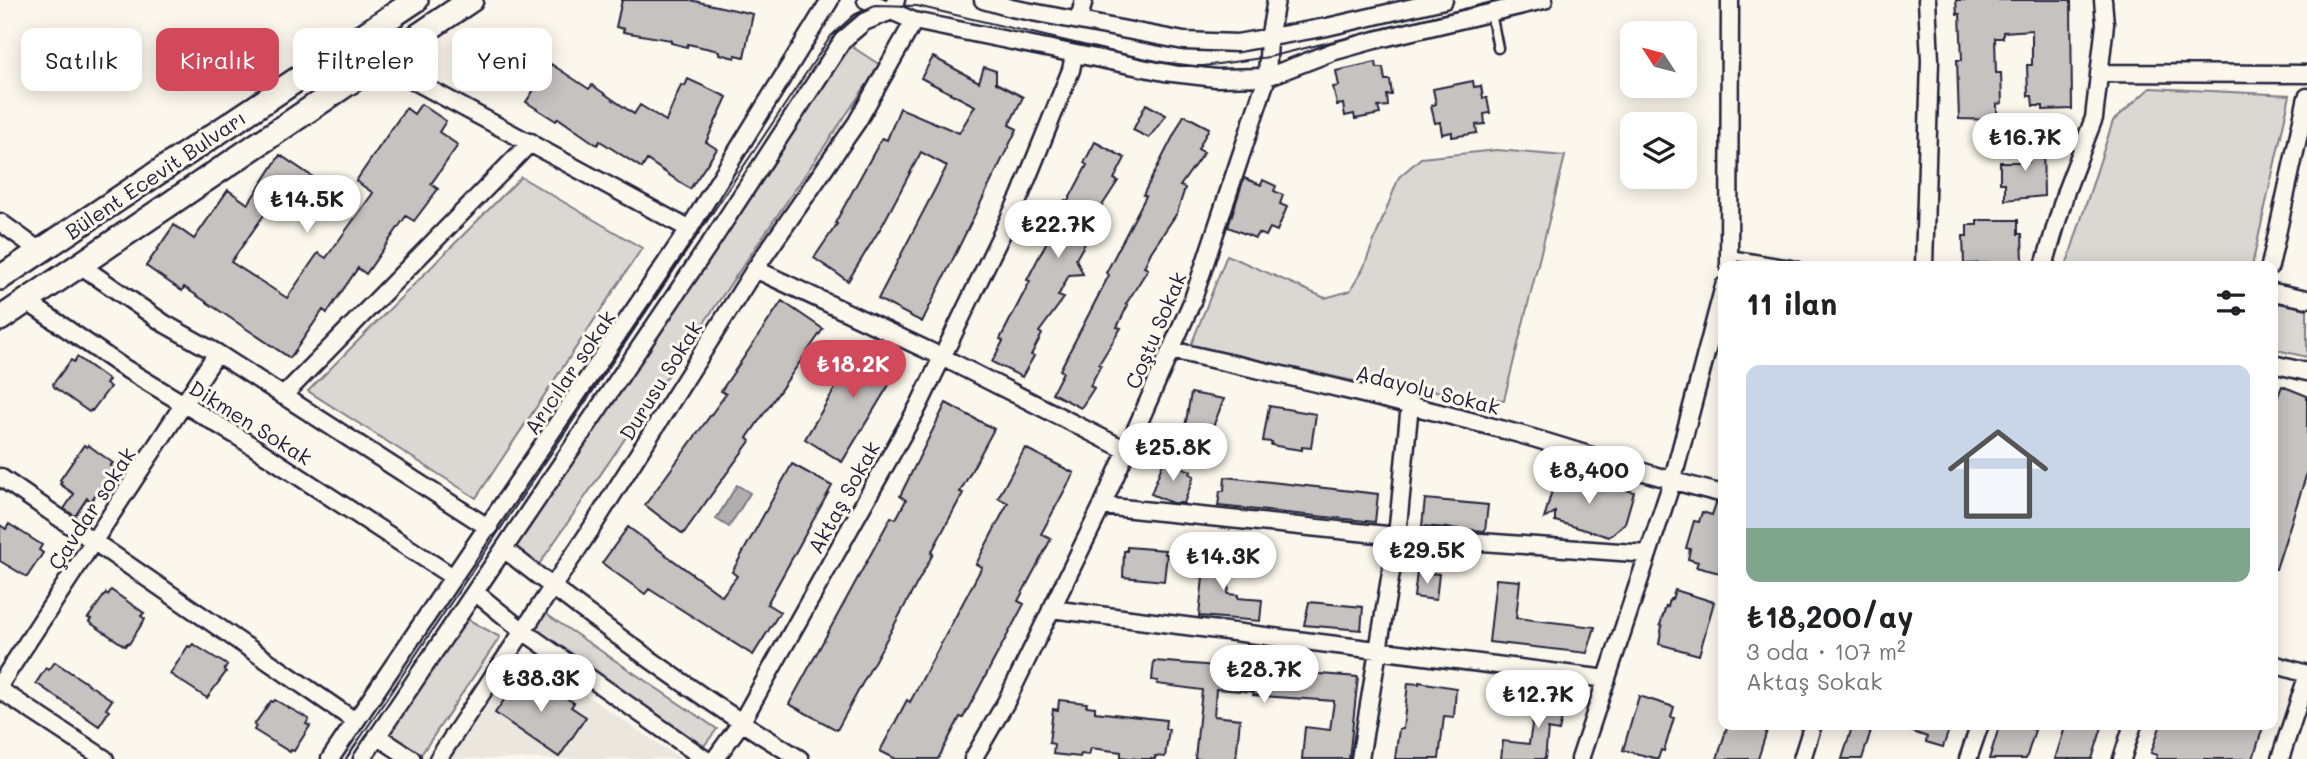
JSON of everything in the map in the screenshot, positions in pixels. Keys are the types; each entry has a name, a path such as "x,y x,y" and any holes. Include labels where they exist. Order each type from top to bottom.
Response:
{"main road":[{"name":"Bülent Ecevit Bulvarı","path":"0,278 416,0"},
{"name":"Bülent Ecevit Bulvarı","path":"431,28 471,0"},
{"name":"Bülent Ecevit Bulvarı","path":"0,319 339,91"}],"street":[{"name":"Arıcılar sokak","path":"330,759 689,229 830,0"},
{"path":"866,0 892,6 914,21 1164,72 1216,78 1267,77 1354,46 1544,0"},
{"path":"984,0 1011,8 1184,41 1237,43 1444,0"},
{"path":"1079,19 1083,0"},
{"name":"Coştu Sokak","path":"973,759 1006,702 1102,506 1192,302 1267,77 1269,38 1276,0"},
{"path":"1730,0 1730,260"},
{"path":"1924,261 1930,60 1927,0"},
{"path":"2045,261 2066,191 2094,118 2105,24 2103,0"},
{"path":"362,759 713,239 843,40 864,22 892,6"},
{"name":"Durusu Sokak","path":"438,759 590,529 755,269 857,122 914,21"},
{"name":"Aktaş Sokak","path":"715,759 741,723 919,405 1020,196 1071,70 1074,55"},
{"path":"2099,74 2307,74"},
{"path":"434,91 689,229"},
{"path":"2271,261 2307,97"},
{"path":"283,396 531,142"},
{"path":"0,222 40,251"},
{"name":"Dikmen Sokak","path":"80,265 165,324 216,353 489,528"},
{"path":"755,269 942,357 1126,450"},
{"path":"2278,293 2307,299"},
{"name":"Dikmen Sokak","path":"26,301 121,366 453,577"},
{"path":"1580,759 1672,482 1718,309"},
{"name":"Adayolu Sokak","path":"1171,350 1410,404 1562,446 1672,482 1718,493"},
{"name":"Çavdar sokak","path":"0,684 216,353"},
{"path":"2278,365 2307,372"},
{"path":"1360,759 1397,536 1410,404"},
{"path":"0,477 355,721"},
{"path":"1102,506 1397,536 1648,554"},
{"path":"504,549 741,723 800,759"},
{"path":"475,592 523,631 705,759"},
{"path":"1051,609 1607,679"},
{"path":"2278,666 2307,675 2280,759"},
{"path":"0,690 105,759"},
{"path":"1802,759 1811,730"},
{"path":"1969,759 1978,730"},
{"path":"2122,759 2131,730"},
{"path":"377,736 412,759"}],"lane":[{"path":"1491,13 1498,48"}],"shaded area":[{"path":"851,46 880,65 538,566 509,547"},
{"path":"2150,88 2290,95 2253,261 2068,261 2113,121"},
{"path":"1497,150 1565,156 1504,400 1349,380 1191,345 1227,255 1325,298 1350,291 1363,269 1399,177 1421,158"},
{"path":"521,177 642,248 476,498 308,391"},
{"path":"2278,303 2307,309 2307,357 2278,350"},
{"path":"737,485 750,493 729,527 716,519"},
{"path":"546,614 717,729 704,746 532,630"},
{"path":"462,616 500,637 418,759 384,735"},
{"path":"524,654 681,759 449,759"}],"building":[{"path":"622,0 690,0 753,14 744,57 736,55 735,58 719,54 719,51 688,44 687,47 671,43 671,40 623,32 624,29 616,27"},
{"path":"1956,0 2071,0 2072,109 2043,110 2043,106 2033,106 2032,96 2028,96 2027,65 2032,65 2032,30 2003,32 2003,38 1995,38 1996,73 2001,73 2002,103 1997,104 1997,120 1959,119 1957,60 1962,60 1960,14 1957,14"},
{"path":"933,57 979,82 984,67 996,71 996,83 1023,97 1009,125 1017,129 922,322 878,299 947,166 921,152 883,224 848,281 814,258 837,224 835,223 882,138 887,140 900,108 959,133 975,106 921,78"},
{"path":"1376,62 1377,68 1383,68 1385,80 1390,80 1392,95 1387,95 1388,106 1378,107 1380,114 1355,119 1354,114 1345,116 1343,104 1337,105 1333,87 1339,86 1336,71"},
{"path":"552,65 589,89 592,85 634,114 640,105 666,121 681,85 685,86 688,79 727,97 706,142 717,149 690,189 647,160 642,168 600,141 597,145 558,118 556,121 526,102 533,91 552,91"},
{"path":"1473,81 1474,87 1481,86 1483,98 1487,98 1490,113 1484,114 1485,124 1476,125 1477,133 1452,137 1452,132 1442,134 1440,122 1435,123 1431,106 1436,104 1433,89"},
{"path":"421,104 446,121 439,132 458,145 431,184 438,189 414,221 406,216 366,274 358,268 327,313 323,310 290,358 184,287 182,291 146,266 174,225 194,239 228,190 248,204 280,155 316,179 291,217 271,205 231,262 287,298 318,253 326,258 373,193 356,181 406,108 414,114"},
{"path":"1146,104 1166,115 1149,138 1133,130"},
{"path":"1184,115 1209,128 1198,149 1204,152 1180,186 1185,188 1177,213 1151,252 1144,267 1148,269 1126,304 1128,305 1117,327 1121,328 1099,364 1101,365 1090,386 1094,388 1081,408 1052,393 1063,372 1060,370 1109,275 1106,273"},
{"path":"2028,136 2043,136 2044,196 2005,200 2005,183 2000,183 2000,162 2029,162"},
{"path":"1095,142 1125,158 1114,179 1118,181 1092,221 1085,237 1088,238 1076,259 1083,274 1069,275 1058,296 1064,298 1039,332 1042,334 1031,355 1034,356 1022,377 992,362 1003,341 1000,339 1030,281 1027,280 1057,222 1054,221 1087,165 1084,163"},
{"path":"1244,178 1261,185 1263,180 1276,186 1274,191 1283,195 1280,204 1287,207 1277,231 1270,228 1266,236 1258,233 1255,238 1228,227"},
{"path":"1977,220 2018,220 2018,234 2022,234 2023,261 1964,261 1963,236 1967,236 1967,225 1977,225"},
{"path":"782,301 823,329 747,438 750,441 683,534 645,505 726,394 721,391"},
{"path":"858,339 901,365 842,462 805,439 840,380 835,377"},
{"path":"77,357 109,380 106,384 110,387 89,412 53,384 71,360 74,362"},
{"path":"2282,386 2307,396 2307,473 2278,563 2278,396"},
{"path":"1191,393 1224,399 1210,434 1185,427"},
{"path":"946,403 994,429 960,492 963,493 931,553 933,554 837,730 789,704 891,517 896,519 906,500 900,496"},
{"path":"1269,406 1316,414 1311,448 1288,448 1263,441"},
{"path":"84,445 88,445 113,463 110,466 114,468 91,501 87,498 75,516 64,509 74,494 60,484 60,480"},
{"path":"1025,448 1074,473 1041,534 1051,539 1018,601 1024,604 938,759 896,759 880,751 907,700 910,702 982,567 976,564 1008,503 998,498"},
{"path":"1164,460 1191,471 1190,474 1194,476 1184,503 1172,503 1151,494"},
{"path":"792,464 832,486 767,604 780,612 753,655 649,589 645,594 602,563 628,527 722,596 737,576 732,572"},
{"path":"1567,476 1634,492 1625,523 1609,537 1555,521 1555,512 1544,519 1554,483"},
{"path":"1225,477 1378,494 1375,522 1218,506 1220,491 1224,491"},
{"path":"1425,499 1488,505 1485,531 1422,526"},
{"path":"1718,503 1718,572 1696,567 1698,562 1688,559 1690,549 1686,548 1694,521 1699,522 1702,512 1712,515"},
{"path":"9,524 42,545 39,550 43,553 27,577 0,561 0,525 6,529"},
{"path":"1127,547 1165,550 1167,554 1164,581 1123,577 1124,551 1127,551"},
{"path":"1201,553 1233,556 1228,594 1238,595 1238,598 1262,600 1260,621 1199,616 1203,577 1198,577"},
{"path":"1417,572 1439,574 1436,600 1414,597"},
{"path":"1496,579 1520,581 1516,618 1595,627 1587,653 1489,642"},
{"path":"111,590 144,613 141,616 145,619 125,646 89,622 91,619 88,618"},
{"path":"1675,590 1714,602 1699,655 1659,644 1660,625"},
{"path":"1309,602 1363,607 1361,630 1304,625"},
{"path":"193,644 227,665 224,670 226,672 207,698 170,674 188,646"},
{"path":"1154,661 1358,677 1349,759 1302,759 1305,727 1330,730 1334,701 1253,695 1254,692 1216,689 1214,716 1240,719 1236,759 1195,759 1202,690 1157,684 1158,681 1152,680"},
{"path":"55,662 112,700 106,709 109,711 99,726 36,683 46,668 49,670"},
{"path":"522,674 537,683 539,680 574,703 571,707 586,717 559,757 495,713"},
{"path":"1419,682 1456,688 1454,717 1444,716 1439,759 1395,759 1399,729 1403,729 1408,683"},
{"path":"1537,694 1566,701 1559,731 1548,729 1545,759 1501,759 1503,741 1529,744"},
{"path":"1639,696 1674,707 1671,717 1674,718 1664,751 1661,750 1658,759 1623,750"},
{"path":"275,700 309,719 306,724 310,726 294,751 290,752 254,730 254,725 271,701"},
{"path":"1059,700 1087,703 1086,706 1095,707 1095,712 1166,720 1165,729 1169,729 1165,757 1121,757 1121,752 1091,748 1089,755 1081,754 1080,757 1053,754 1054,744 1049,743 1053,709 1058,710"},
{"path":"1726,730 1767,730 1758,759 1717,759"},
{"path":"1851,730 1871,730 1862,759 1842,759"},
{"path":"1907,730 1949,730 1943,747 1926,742 1927,737"},
{"path":"1998,730 2035,730 2026,759 1989,759"},
{"path":"2064,730 2101,730 2092,759 2055,759"},
{"path":"2159,730 2262,730 2253,759 2156,759 2157,755 2151,753"}],"tram line":[{"path":"346,759 831,36 854,15 875,5 917,6 1143,59 1179,66 1204,66 1269,57 1500,0"}]}
